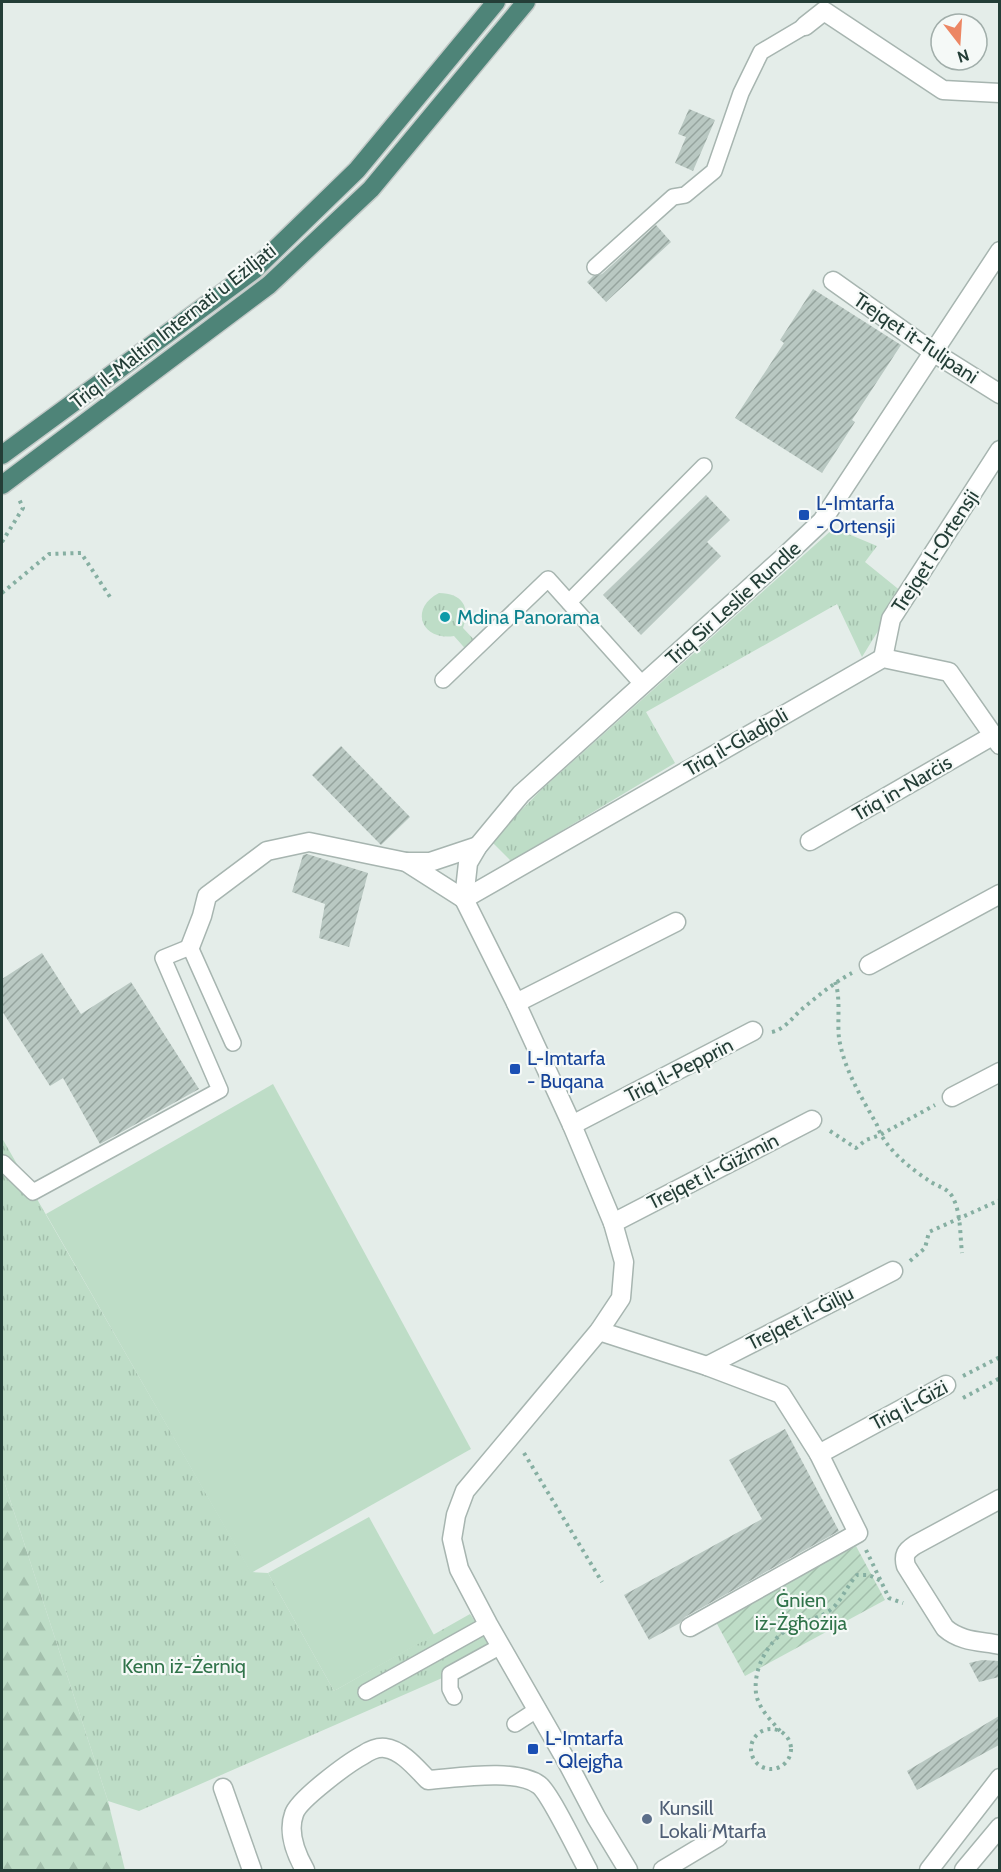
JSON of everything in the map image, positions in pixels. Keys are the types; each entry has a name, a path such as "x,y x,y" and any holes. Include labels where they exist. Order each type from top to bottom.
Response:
{"highway":[{"name":"Triq il-Maltin Internati u Eżiljati","path":"2,455 254,270 357,170 496,2"},
{"name":"Triq il-Maltin Internati u Eżiljati","path":"6,482 269,285 371,189 526,2"}],"street":[{"path":"805,26 824,11 943,90 999,93"},
{"name":"Triq Sir Leslie Rundle","path":"464,899 468,863 478,846 520,794 822,521 999,251"},
{"name":"Trejqet it-Tulipani","path":"833,280 933,352 999,394"},
{"name":"Trejqet l-Ortensji","path":"883,658 891,619 999,450"},
{"path":"883,658 950,672 997,740"},
{"name":"Triq il-Gladjoli","path":"464,899 883,658"},
{"name":"Triq in-Narċis","path":"810,841 997,740"},
{"path":"190,946 207,896 267,851 309,842 406,862 430,862 478,846"},
{"path":"406,862 464,899 516,1003 572,1125 614,1223 624,1262 621,1298 599,1331 465,1491 456,1515 452,1539 459,1569 488,1624 628,1870"},
{"path":"869,965 999,894"},
{"path":"516,1003 676,922"},
{"name":"Triq il-Pepprin","path":"572,1125 753,1031"},
{"path":"952,1097 999,1072"},
{"name":"Trejqet il-Ġiżimin","path":"614,1223 812,1120"},
{"name":"Trejqet il-Ġilju","path":"707,1366 892,1271"},
{"path":"599,1331 707,1366 781,1394 819,1454 858,1533 690,1627"},
{"name":"Triq il-Ġiżi","path":"819,1454 946,1385"},
{"path":"999,1499 915,1545 904,1555 906,1566 945,1628 953,1636 963,1640 999,1645"},
{"path":"305,1870 293,1840 292,1821 298,1806 363,1755 377,1748 384,1748 395,1751 428,1780 507,1777 527,1779 541,1786 588,1870"},
{"path":"929,1870 999,1778"},
{"path":"223,1788 252,1870"},
{"path":"964,1870 999,1827"},
{"path":"663,1870 718,1837"}],"lane":[{"path":"595,267 674,197 686,195 714,171 741,93 761,52 805,26"},
{"path":"569,602 704,466"},
{"path":"443,680 548,579 643,685"},
{"path":"3,1163 33,1192 220,1090 163,958 190,946 233,1043"},
{"path":"366,1692 488,1624"},
{"path":"453,1697 450,1689 450,1674 501,1646"},
{"path":"515,1724 538,1709"}],"path":[{"path":"2,542 23,508 6,482"},
{"path":"2,593 49,554 81,553 112,600"},
{"path":"753,1031 766,1034 780,1030 799,1011 835,982 869,965"},
{"path":"835,982 838,989 838,1030 846,1066 880,1135 899,1157 931,1182 949,1191 955,1200 962,1253"},
{"path":"812,1120 856,1148 866,1140 952,1097"},
{"path":"892,1271 916,1257 925,1248 930,1232 999,1200"},
{"name":"Triq il-Ġiżi","path":"946,1385 999,1357"},
{"path":"506,1443 522,1449 602,1582"},
{"path":"780,1731 768,1729 761,1731 752,1740 750,1753 762,1768 775,1769 782,1766 790,1755 789,1741 764,1712 756,1694 756,1670 768,1649 790,1628 831,1611 849,1582 857,1575 869,1575 881,1581"}],"green space":[{"path":"834,528 877,546 865,562 902,592 862,657 837,604 646,712 675,763 511,861 491,841 542,789"},
{"path":"439,593 454,596 463,603 466,614 463,628 479,645 470,654 454,636 434,634 423,622 424,607"},
{"path":"273,1084 471,1449 251,1573 46,1214"},
{"name":"Kenn iż-Żerniq","path":"2,1138 251,1572 268,1573 334,1691 470,1614 497,1654 139,1811 108,1801 2,1475"},
{"path":"2,1475 108,1801 125,1870 2,1870"},
{"path":"369,1517 434,1635 334,1691 268,1573"},
{"name":"Ġnien iż-Żgħożija","path":"856,1546 885,1600 745,1676 716,1622"}],"building":[{"path":"689,109 715,120 693,171 675,163 686,137 678,134"},
{"path":"656,225 671,242 606,302 587,282 593,276 602,274"},
{"path":"813,289 901,345 852,420 855,422 822,473 735,418 784,343 780,340"},
{"path":"706,495 730,520 707,542 721,556 641,635 603,595"},
{"path":"341,746 410,817 381,845 312,775"},
{"path":"307,854 368,873 349,947 319,938 325,904 292,892 303,855"},
{"path":"42,953 81,1014 131,982 199,1089 100,1144 63,1078 50,1086 2,1011 2,979"},
{"path":"785,1429 839,1531 685,1617 680,1623 649,1640 624,1595 762,1519 729,1460"},
{"path":"982,1660 999,1661 999,1677 979,1682 969,1663"},
{"path":"999,1716 999,1745 917,1790 907,1771"}],"place":[{"name":"L-Imtarfa - Ortensji","path":"804,515"},
{"name":"Mdina Panorama","path":"445,617"},
{"name":"L-Imtarfa - Buqana","path":"515,1069"},
{"name":"L-Imtarfa - Qlejgħa","path":"533,1749"},
{"name":"Kunsill Lokali Mtarfa","path":"647,1819"}]}
